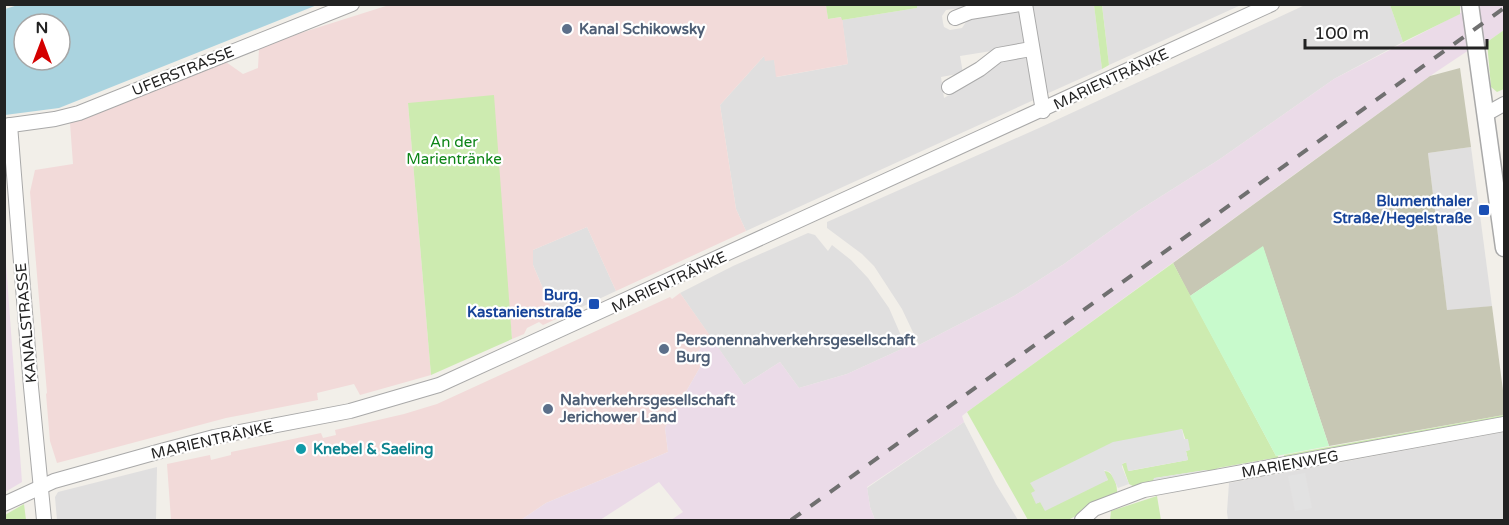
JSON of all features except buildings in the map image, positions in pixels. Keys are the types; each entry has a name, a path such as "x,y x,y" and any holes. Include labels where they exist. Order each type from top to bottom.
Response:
{"street":[{"name":"UFERSTRASSE","path":"7,126 79,113 352,4"},
{"path":"955,18 970,12 1022,4 1042,111"},
{"name":"MARIENTRÄNKE","path":"4,504 40,486 75,474 214,437 330,416 439,385 1272,4"},
{"path":"1470,4 1504,249"},
{"path":"949,87 980,69 998,55 1031,49"},
{"path":"1486,114 1504,104"},
{"name":"KANALSTRASSE","path":"7,126 44,520"},
{"name":"MARIENWEG","path":"1083,520 1094,509 1144,490 1504,424"}],"shaded area":[{"path":"826,4 828,19 842,17 848,64 776,77 774,60 765,61 764,56 720,105 736,209 746,231 616,291 587,227 533,250 533,265 556,319 543,325 539,322 527,328 524,334 512,339 507,282 408,103 431,375 360,395 354,384 317,393 318,400 226,418 57,463 50,441 30,192 35,170 73,164 70,123 226,62 243,74 258,68 259,49 288,37 389,5"},
{"path":"917,4 990,5 946,10 942,16 943,23 944,27 950,30 962,28 968,19 1016,10 1021,13 1025,40 1022,46 960,56 963,73 941,77 944,98 979,78 997,62 1024,55 1028,57 1036,99 746,231 736,209 720,105 764,56 774,59 777,77 848,64 842,20 917,8"},
{"path":"1102,4 1241,5 1109,65"},
{"path":"1030,5 1094,5 1102,69 1044,95"},
{"path":"1305,5 1390,5 1403,42 1334,79 1220,159 1138,211 1064,264 1014,296 919,345 902,309 874,266 827,228 827,222 1039,128"},
{"path":"1476,5 1504,5 1504,30 1430,76 967,412 962,416 964,422 867,487 875,520 671,520 683,512 659,482 600,520 521,520 546,503 668,452 665,428 702,364 694,359 701,347 713,340 744,385 780,362 799,388 847,374 906,347 919,345 1014,296 1064,264 1138,211 1220,159 1334,79"},
{"path":"1460,68 1471,147 1428,153 1447,310 1492,306 1504,398 1504,415 1329,446 1263,247 1190,296 1173,263 1430,76"},
{"path":"1471,147 1492,306 1447,311 1428,153"},
{"path":"587,227 616,291 556,319 533,265 533,250"},
{"path":"808,233 815,235 828,251 832,245 868,278 889,308 906,347 847,374 799,388 780,362 744,385 680,293 733,266"},
{"path":"4,236 22,482 5,492 4,492"},
{"name":"Nahverkehrsgesellschaft Jerichower Land","path":"680,293 713,340 701,347 694,359 702,364 665,428 668,452 546,503 521,520 171,520 167,464 210,455 211,460 231,455 231,452 321,433 323,438 336,435 335,430 437,404 670,297 672,299"},
{"path":"964,422 996,484 1018,520 875,520 867,488"},
{"path":"1182,429 1184,439 1188,439 1190,450 1186,451 1188,460 1128,471 1126,462 1122,464 1122,467 1129,484 1118,488 1110,472 1104,470 1108,480 1045,511 1040,502 1036,504 1031,493 1035,491 1030,483 1113,442"},
{"path":"1504,432 1504,520 1228,520 1229,483"},
{"path":"157,467 156,520 57,520 55,497 58,492"},
{"path":"1206,470 1212,473 1152,483 1154,478"},
{"path":"1305,473 1312,508 1295,511 1288,476"}],"green space":[{"path":"826,5 917,5 917,8 842,20 841,17 828,19"},
{"path":"1094,5 1102,5 1109,65 1102,69"},
{"path":"1390,5 1460,5 1460,14 1403,42"},
{"path":"1504,30 1504,89 1497,92 1491,87 1487,42"},
{"name":"An der Marientränke","path":"494,95 512,339 431,375 408,103"},
{"path":"1263,246 1329,446 1276,456 1190,296"},
{"path":"1173,263 1279,461 1268,459 1218,468 1212,473 1206,470 1155,478 1152,483 1135,487 1129,484 1122,464 1127,462 1129,471 1188,460 1186,451 1189,450 1182,429 1032,493 1037,503 1108,480 1103,471 1107,471 1116,483 1117,495 1068,520 1028,520 967,412"},
{"path":"1504,415 1504,418 1346,449 1342,446 1292,455 1285,460 1284,455"},
{"path":"1157,496 1161,520 1110,520 1111,511"},
{"path":"24,504 26,520 5,520 5,515"}],"water":[{"path":"18,4 317,5 59,108 5,115 5,9"}],"railway":[{"path":"791,520 1504,8"}],"place":[{"name":"Kanal Schikowsky","path":"567,29"},
{"name":"Blumenthaler Straße/Hegelstraße","path":"1484,210"},
{"name":"Burg, Kastanienstraße","path":"594,304"},
{"name":"Personennahverkehrsgesellschaft Burg","path":"664,349"},
{"name":"Nahverkehrsgesellschaft Jerichower Land","path":"548,409"},
{"name":"Knebel & Saeling","path":"301,449"}]}
